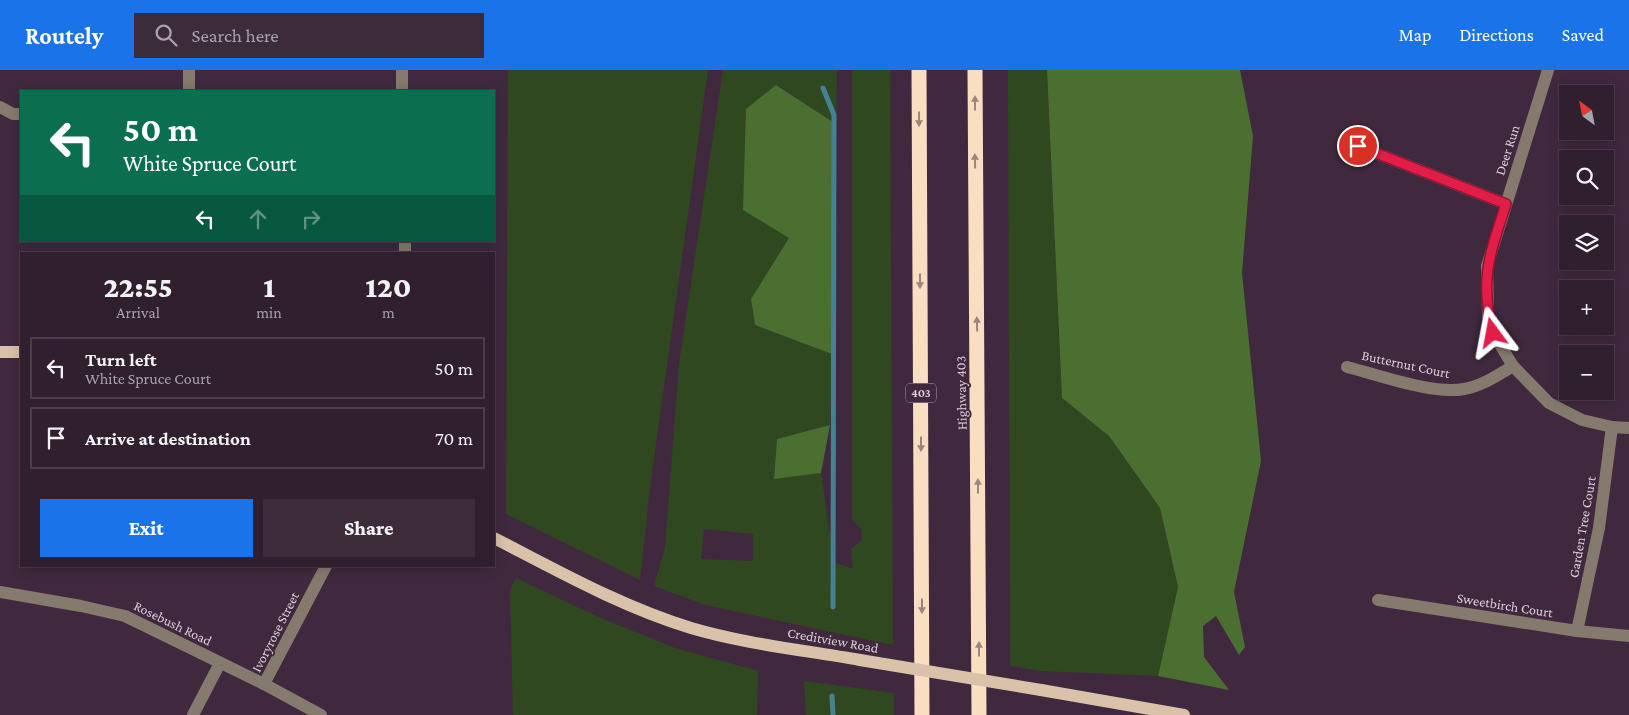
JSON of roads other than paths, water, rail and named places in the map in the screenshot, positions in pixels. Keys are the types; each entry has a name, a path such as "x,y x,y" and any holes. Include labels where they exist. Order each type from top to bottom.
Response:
{"highway":[{"name":"403","path":"919,70 922,715"},
{"name":"Highway 403","path":"975,70 979,715"}],"main road":[{"path":"0,352 20,352"},
{"name":"Creditview Road","path":"495,539 643,612 693,628 860,660 1184,715"}],"street":[{"path":"189,70 189,90"},
{"path":"402,70 402,90"},
{"name":"Deer Run","path":"1548,70 1487,266 1486,298 1493,333 1513,366 1549,403 1582,420 1612,427 1629,428"},
{"path":"0,106 13,114 20,114"},
{"path":"1358,146 1506,204"},
{"name":"Butternut Court","path":"1347,367 1443,391 1465,389 1486,382 1513,366"},
{"name":"Garden Tree Court","path":"1577,631 1599,528 1612,427"},
{"name":"Ivoryrose Street","path":"264,684 325,567"},
{"name":"Rosebush Road","path":"0,592 81,606 124,616 264,684 321,715"},
{"name":"Sweetbirch Court","path":"1378,600 1577,631 1629,636"},
{"path":"193,715 220,663"}],"waterway":[{"path":"823,88 834,115 833,607"},
{"path":"832,696 833,715"}]}
